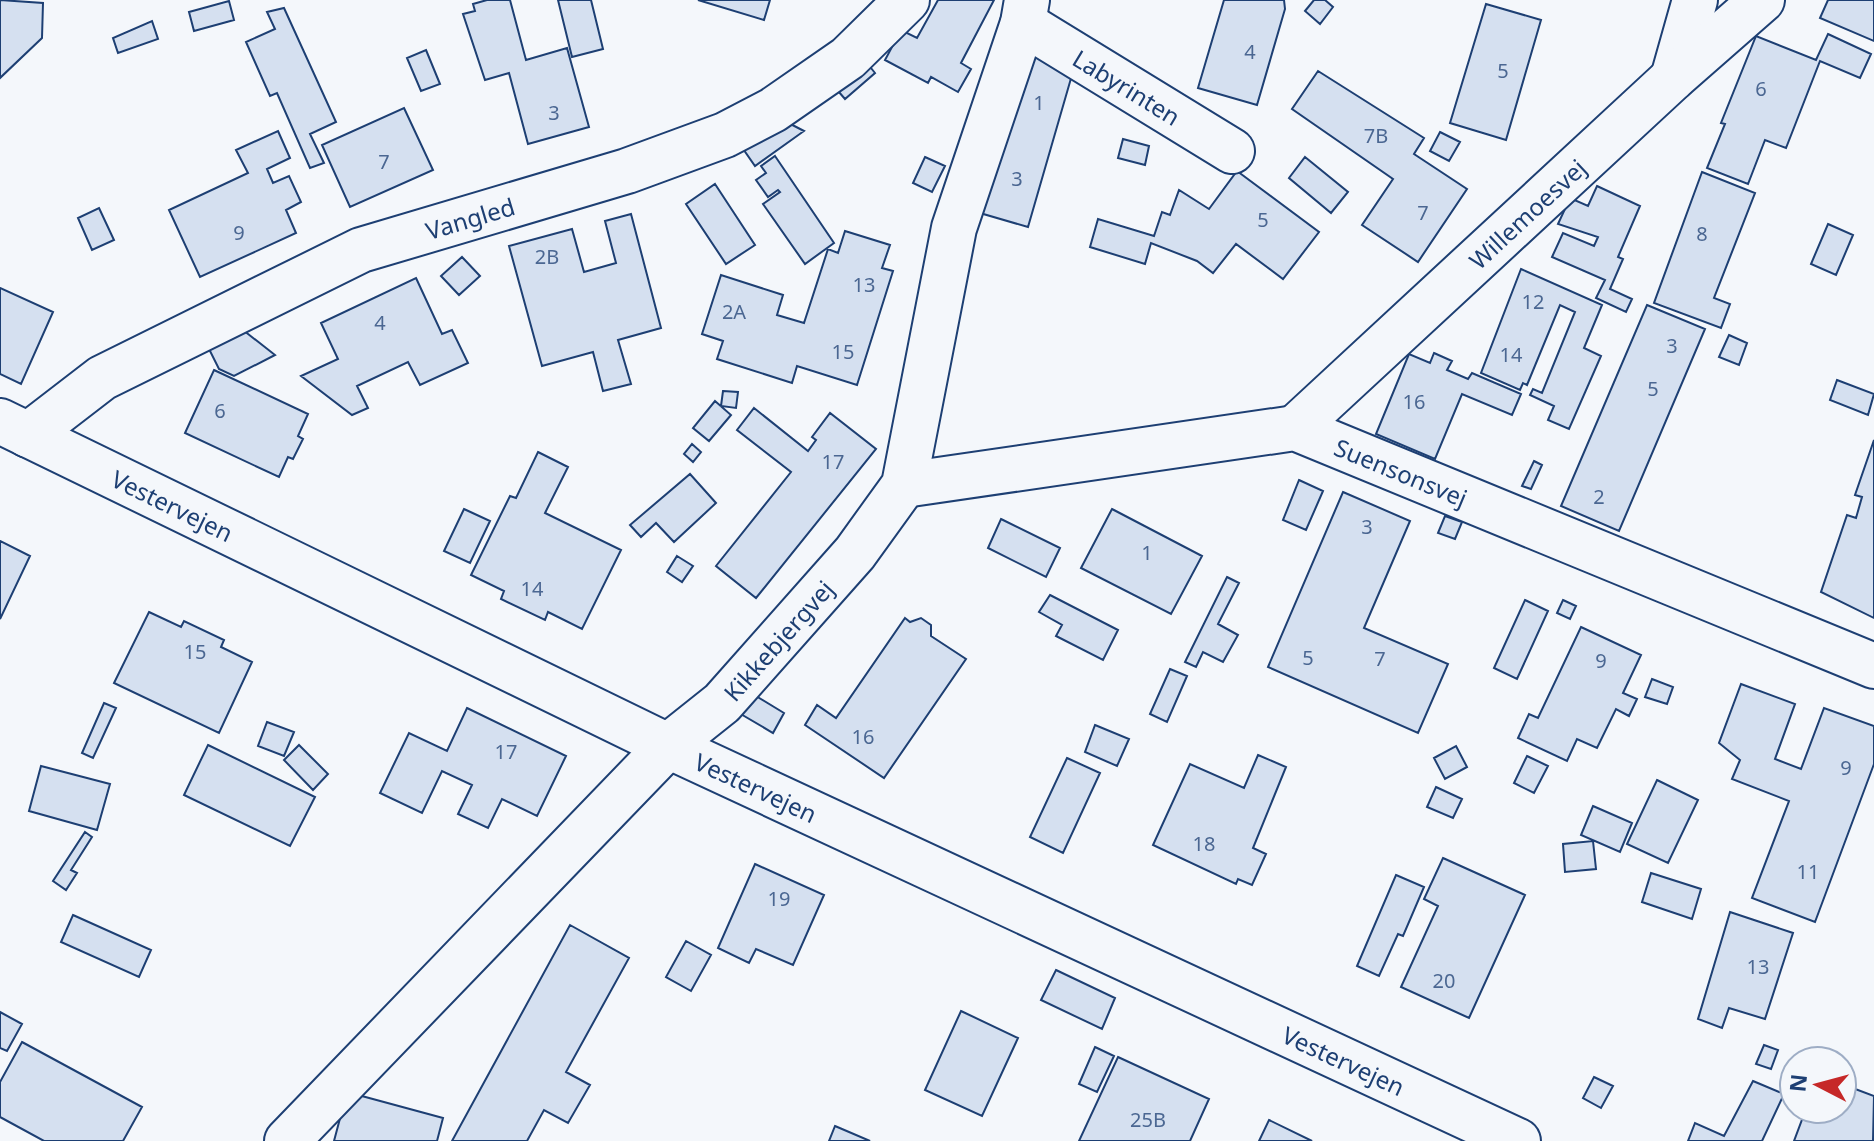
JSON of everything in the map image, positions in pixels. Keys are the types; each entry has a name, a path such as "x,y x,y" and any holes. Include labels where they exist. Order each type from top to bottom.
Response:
{"street":[{"name":"Vangled","path":"14,428 102,378 361,250 627,171 725,135 773,110 848,58 907,0"},
{"path":"1673,78 1695,0"},
{"name":"Willemoesvej","path":"1295,428 1673,78 1762,0"},
{"name":"Labyrinten","path":"1025,12 1232,151"},
{"name":"Kikkebjergvej","path":"287,1141 668,746 722,703 855,553 904,485 954,228 1025,12"},
{"name":"Vestervejen","path":"14,428 668,746 1518,1141"},
{"path":"904,485 1295,428"},
{"name":"Suensonsvej","path":"1295,428 1874,666"}],"building":[{"path":"0,0 43,3 42,38 0,78"},
{"path":"487,0 510,0 526,60 567,48 589,127 528,144 509,73 485,80 463,14 475,11 473,4"},
{"path":"558,0 591,0 603,49 572,57"},
{"path":"698,0 770,0 764,20"},
{"path":"938,0 994,0 961,63 971,69 958,92 931,77 928,83 885,60 901,30 917,38"},
{"path":"1224,0 1284,0 1285,9 1257,105 1198,88"},
{"path":"1314,0 1325,0 1333,7 1320,24 1305,11"},
{"path":"1828,0 1874,0 1874,41 1820,18"},
{"path":"229,1 234,20 194,31 189,12"},
{"path":"1486,4 1541,20 1506,140 1450,123"},
{"path":"284,8 336,122 310,134 324,163 310,168 277,93 270,96 246,42 275,29 267,12"},
{"path":"152,21 158,39 118,53 113,38"},
{"path":"1828,34 1871,54 1860,78 1820,61 1786,148 1765,140 1748,184 1707,168 1725,124 1721,123 1756,36 1816,60"},
{"path":"426,50 440,84 421,91 407,58"},
{"path":"1019,51 1074,68 1028,227 973,211"},
{"path":"863,58 875,73 845,99 832,84"},
{"path":"1318,71 1424,138 1414,154 1467,189 1418,262 1362,225 1393,179 1292,109"},
{"path":"404,108 433,170 350,207 322,145"},
{"path":"777,117 804,131 755,166 739,143"},
{"path":"278,131 290,158 267,169 273,183 289,176 301,202 286,210 296,233 200,277 169,210 248,173 236,150"},
{"path":"1440,132 1460,142 1449,161 1430,151"},
{"path":"1123,139 1149,146 1145,165 1118,158"},
{"path":"775,156 834,243 805,264 763,204 780,192 778,190 768,197 756,180 766,173 761,166"},
{"path":"925,157 945,166 932,192 913,183"},
{"path":"1305,157 1348,192 1331,213 1289,178"},
{"path":"1237,171 1319,232 1283,279 1236,244 1213,273 1197,261 1151,243 1145,264 1090,247 1098,219 1154,236 1162,212 1170,215 1179,190 1209,209"},
{"path":"1702,172 1755,193 1714,298 1730,304 1721,328 1654,303"},
{"path":"715,184 755,245 726,264 686,204"},
{"path":"1597,186 1640,206 1618,257 1623,259 1610,289 1632,299 1626,312 1596,298 1605,280 1552,257 1563,233 1594,246 1598,237 1558,224 1570,198 1588,206"},
{"path":"99,208 114,240 92,250 78,218"},
{"path":"631,214 661,328 618,340 631,384 603,391 593,352 542,366 509,246 572,229 584,272 616,263 605,221"},
{"path":"1828,224 1853,235 1836,275 1811,264"},
{"path":"845,231 890,245 882,268 893,271 857,385 797,366 792,383 717,359 723,341 702,334 721,275 783,295 777,315 804,323 828,249 838,253"},
{"path":"462,257 480,276 459,295 441,276"},
{"path":"1521,269 1602,305 1584,348 1601,356 1569,429 1548,420 1554,406 1530,395 1533,389 1542,393 1575,312 1560,305 1527,385 1523,383 1520,390 1481,373"},
{"path":"416,278 442,334 452,330 468,363 420,385 408,362 357,386 368,408 352,415 301,376 338,359 321,323"},
{"path":"0,288 53,312 21,384 0,374"},
{"path":"1647,305 1705,329 1619,531 1561,506"},
{"path":"243,330 275,355 234,376 219,369 208,347"},
{"path":"1729,335 1747,343 1739,365 1719,357"},
{"path":"1434,353 1452,361 1447,370 1468,379 1472,373 1521,394 1512,415 1462,394 1435,459 1376,434 1409,354 1430,363"},
{"path":"214,370 308,414 298,436 303,439 293,459 288,457 279,477 185,433"},
{"path":"1837,380 1874,394 1868,415 1830,400"},
{"path":"723,391 738,392 736,408 721,406"},
{"path":"715,401 731,415 709,441 693,428"},
{"path":"754,408 808,451 816,440 812,437 830,413 876,449 756,598 716,566 791,472 737,430"},
{"path":"1874,440 1874,618 1821,592 1847,515 1856,518 1862,497 1855,495"},
{"path":"692,444 701,452 693,462 684,454"},
{"path":"538,452 568,467 545,513 621,550 582,629 548,612 545,620 501,599 504,591 471,575 510,496 516,498"},
{"path":"1534,461 1542,465 1531,489 1522,486"},
{"path":"690,474 716,503 674,542 656,523 641,537 630,525"},
{"path":"1299,480 1323,491 1306,530 1283,520"},
{"path":"1343,492 1410,521 1364,628 1448,664 1418,733 1268,667"},
{"path":"464,509 490,521 470,563 444,551"},
{"path":"1112,509 1202,556 1171,614 1081,568"},
{"path":"1445,516 1462,522 1455,539 1438,533"},
{"path":"1001,519 1060,548 1046,577 988,548"},
{"path":"0,541 30,556 0,619"},
{"path":"677,556 693,566 682,582 667,572"},
{"path":"1227,577 1239,583 1218,624 1238,635 1223,662 1203,652 1196,667 1185,662"},
{"path":"1050,595 1118,630 1103,660 1056,636 1062,625 1039,612"},
{"path":"1525,600 1548,611 1517,679 1494,668"},
{"path":"1563,600 1576,606 1570,619 1557,613"},
{"path":"149,612 181,627 184,621 224,640 221,647 252,662 219,733 114,683"},
{"path":"905,618 910,622 921,618 931,625 931,636 966,659 884,778 805,725 817,705 836,718"},
{"path":"1581,627 1641,655 1623,693 1637,699 1629,716 1616,709 1597,748 1577,739 1567,761 1518,738 1529,714 1538,718"},
{"path":"1170,669 1187,676 1167,722 1150,714"},
{"path":"1652,679 1673,687 1667,704 1645,697"},
{"path":"1741,684 1795,704 1775,759 1801,769 1824,708 1874,726 1874,764 1815,922 1752,898 1789,801 1732,779 1740,760 1719,743"},
{"path":"751,693 784,713 773,733 739,713"},
{"path":"104,703 116,708 93,758 82,753"},
{"path":"467,708 566,756 537,816 502,799 488,828 458,814 472,785 442,771 422,813 380,793 409,733 447,751"},
{"path":"267,722 294,732 284,756 258,746"},
{"path":"1095,725 1129,739 1117,766 1085,752"},
{"path":"208,745 315,797 290,846 184,795"},
{"path":"299,745 328,774 313,790 284,760"},
{"path":"1456,746 1467,767 1445,779 1434,758"},
{"path":"1258,755 1286,767 1253,848 1266,854 1252,885 1238,879 1236,884 1153,845 1190,764 1244,788"},
{"path":"1527,756 1548,766 1534,793 1514,783"},
{"path":"1067,758 1100,773 1063,853 1030,837"},
{"path":"41,766 110,784 97,830 29,811"},
{"path":"1657,780 1698,800 1668,863 1627,844"},
{"path":"1436,787 1462,799 1453,818 1427,807"},
{"path":"1593,806 1632,823 1620,852 1581,835"},
{"path":"85,832 92,837 71,870 77,873 66,890 53,881"},
{"path":"1593,841 1596,869 1565,872 1563,844"},
{"path":"1443,858 1525,895 1469,1018 1401,987 1438,906 1424,899"},
{"path":"755,864 824,895 793,965 756,949 749,963 718,948"},
{"path":"1651,873 1701,889 1692,919 1642,902"},
{"path":"1396,875 1424,887 1403,936 1398,934 1379,976 1357,966"},
{"path":"1730,912 1793,933 1765,1019 1729,1008 1722,1028 1698,1019"},
{"path":"73,915 151,950 139,977 61,942"},
{"path":"570,925 629,958 566,1072 590,1085 568,1123 544,1110 527,1141 452,1141"},
{"path":"686,941 711,955 691,991 666,977"},
{"path":"1056,970 1115,998 1102,1029 1041,1000"},
{"path":"961,1011 1018,1038 982,1116 925,1090"},
{"path":"0,1012 22,1024 7,1051 0,1048"},
{"path":"22,1042 142,1107 123,1141 44,1141 0,1117 0,1082"},
{"path":"1764,1045 1778,1050 1771,1069 1756,1064"},
{"path":"1095,1047 1114,1056 1097,1092 1079,1084"},
{"path":"1118,1057 1209,1099 1190,1141 1079,1141"},
{"path":"1594,1077 1613,1086 1601,1108 1583,1098"},
{"path":"1753,1081 1778,1091 1778,1107 1762,1141 1688,1141 1695,1123 1724,1136"},
{"path":"1858,1090 1874,1096 1873,1141 1794,1141 1800,1125 1858,1125"},
{"path":"347,1092 443,1118 437,1141 334,1141"},
{"path":"1269,1120 1312,1141 1259,1141"},
{"path":"835,1126 870,1141 829,1141"}]}
